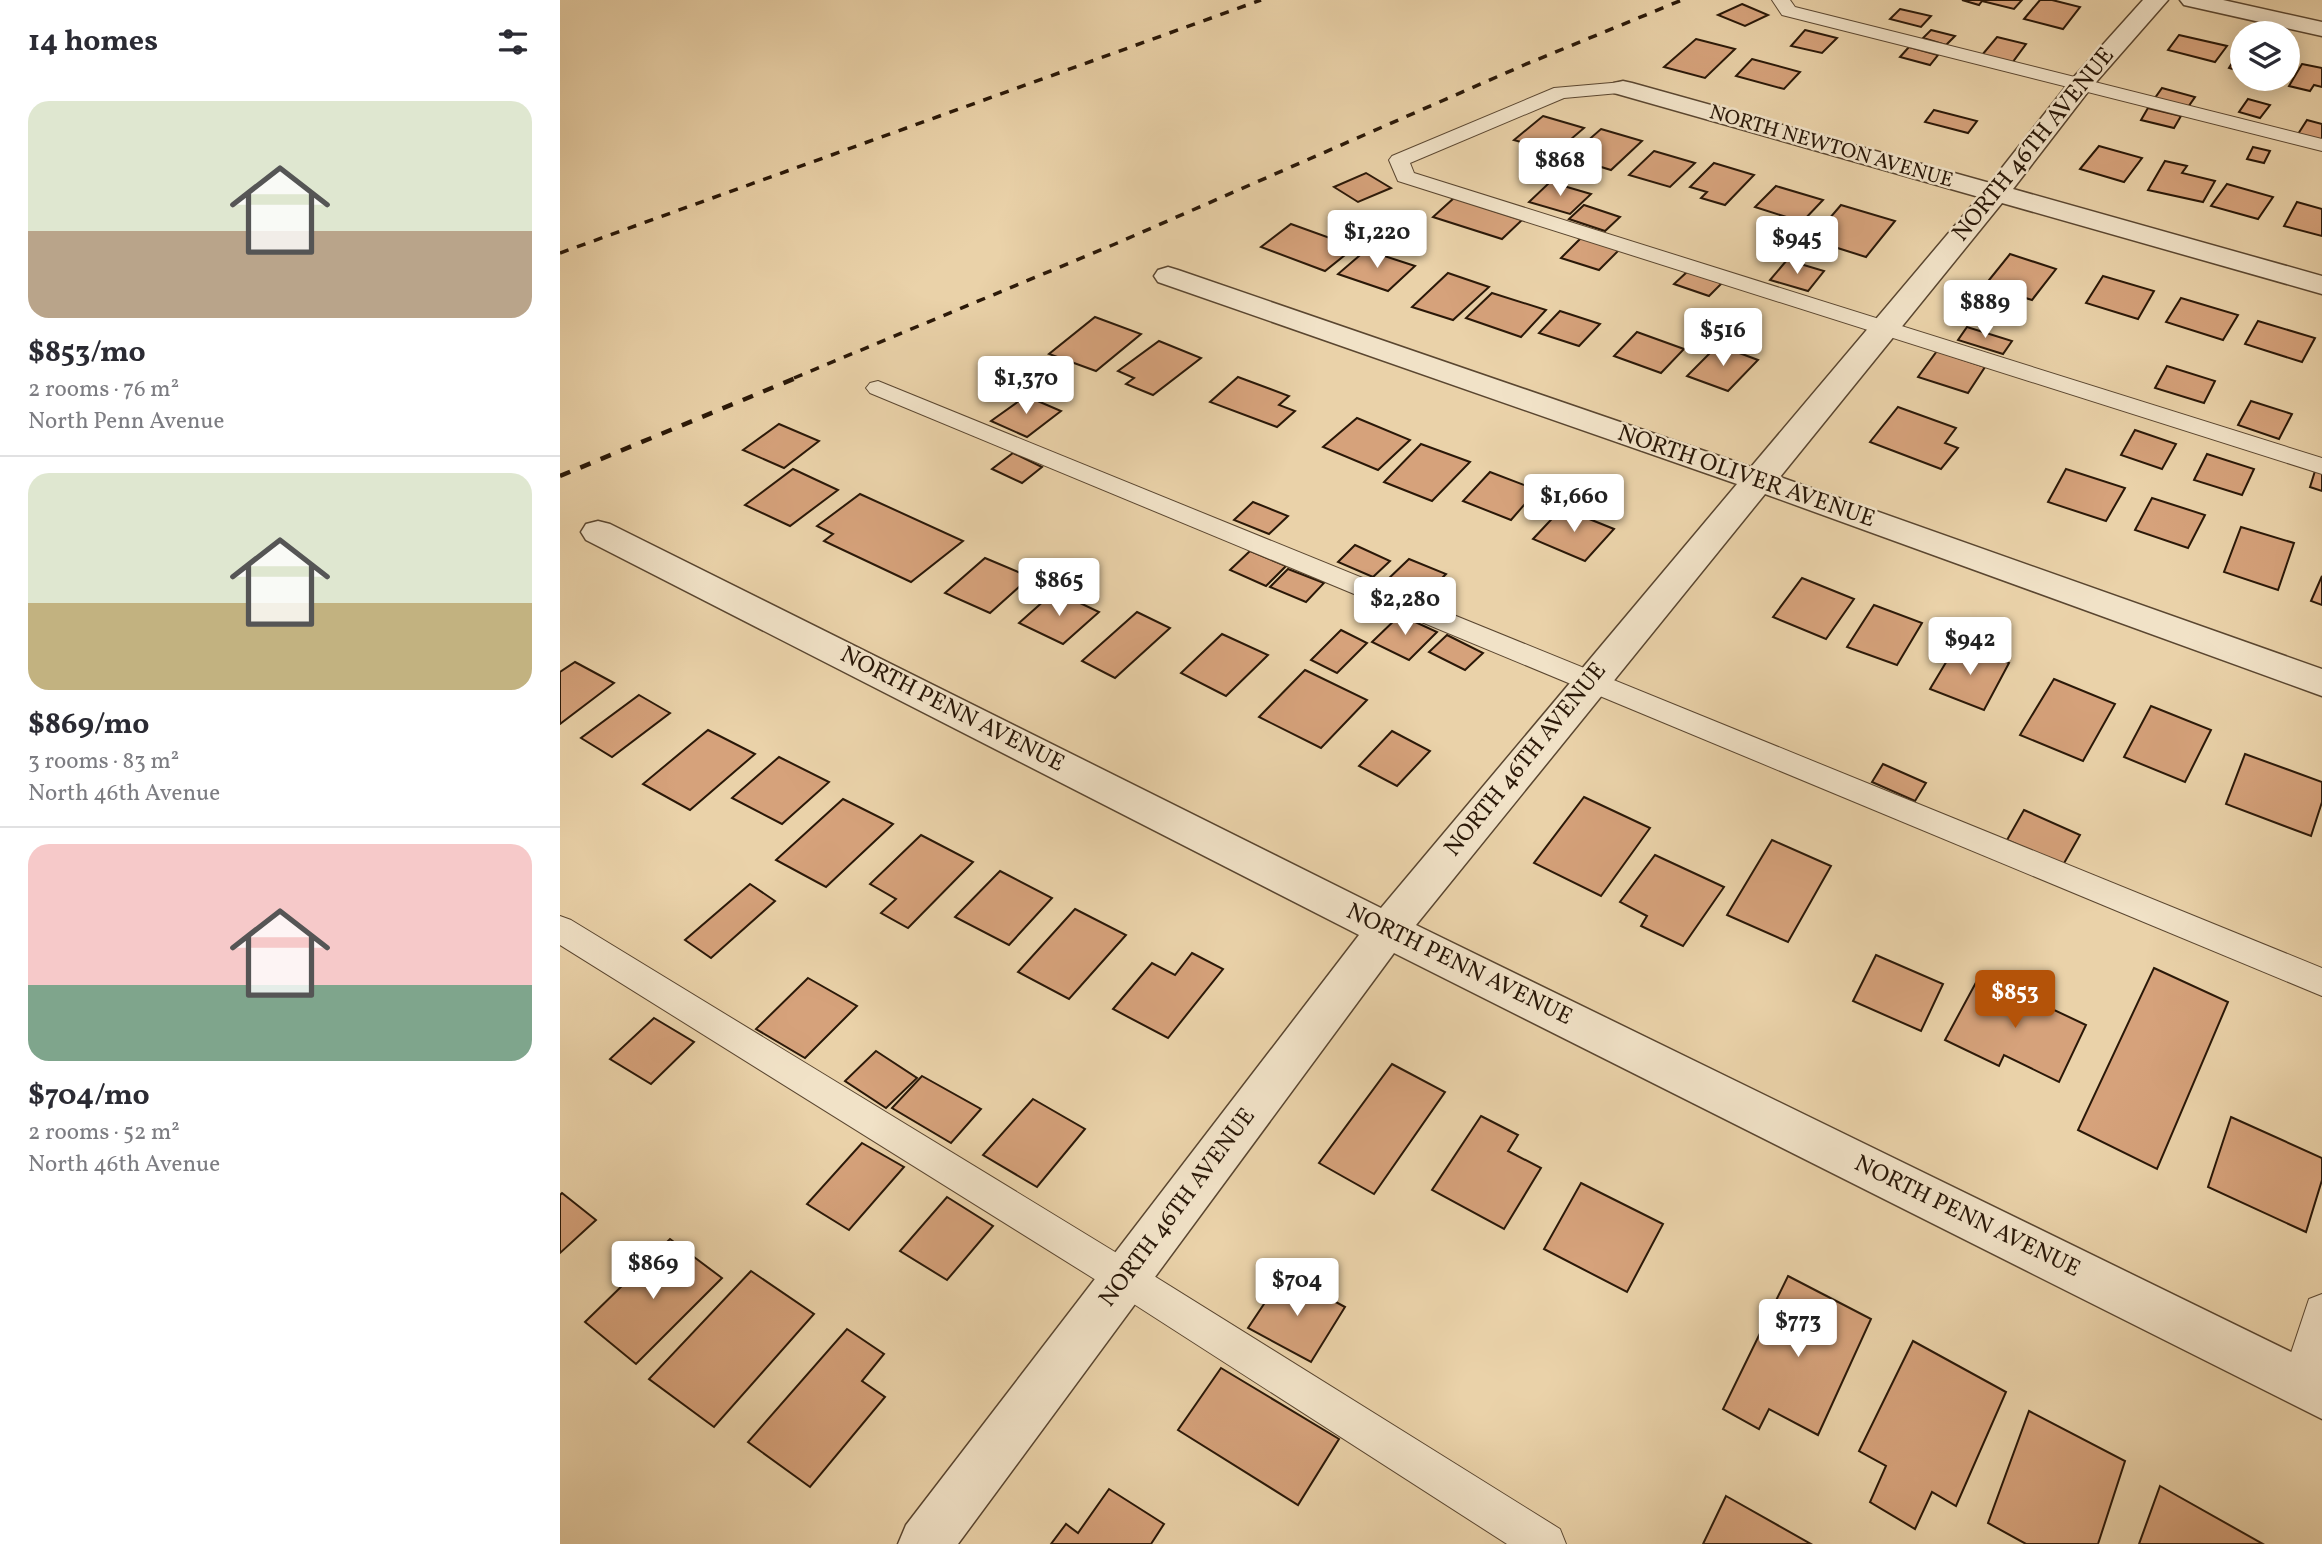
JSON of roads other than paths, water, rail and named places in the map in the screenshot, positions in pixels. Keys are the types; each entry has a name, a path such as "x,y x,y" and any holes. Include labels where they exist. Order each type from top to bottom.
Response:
{"street":[{"name":"NORTH 46TH AVENUE","path":"925,1544 1387,930 1885,327 2081,84 2156,0"},
{"path":"2192,0 2322,29"},
{"name":"NORTH NEWTON AVENUE","path":"1623,88 2322,285"},
{"name":"NORTH OLIVER AVENUE","path":"1168,275 1757,480 2322,682"},
{"name":"NORTH PENN AVENUE","path":"598,532 1387,930 2311,1388"}],"lane":[{"path":"1782,0 1788,11 2322,145"},
{"path":"1623,88 1561,92 1399,160 1405,177 2322,466"},
{"path":"878,388 2322,982"},
{"path":"560,929 1125,1279 1545,1544"},
{"path":"2311,1388 2322,1312"}],"railway":[{"path":"560,253 1261,0"},
{"path":"794,378 1115,244 1524,65 1682,0"},
{"path":"560,476 798,377"}]}
